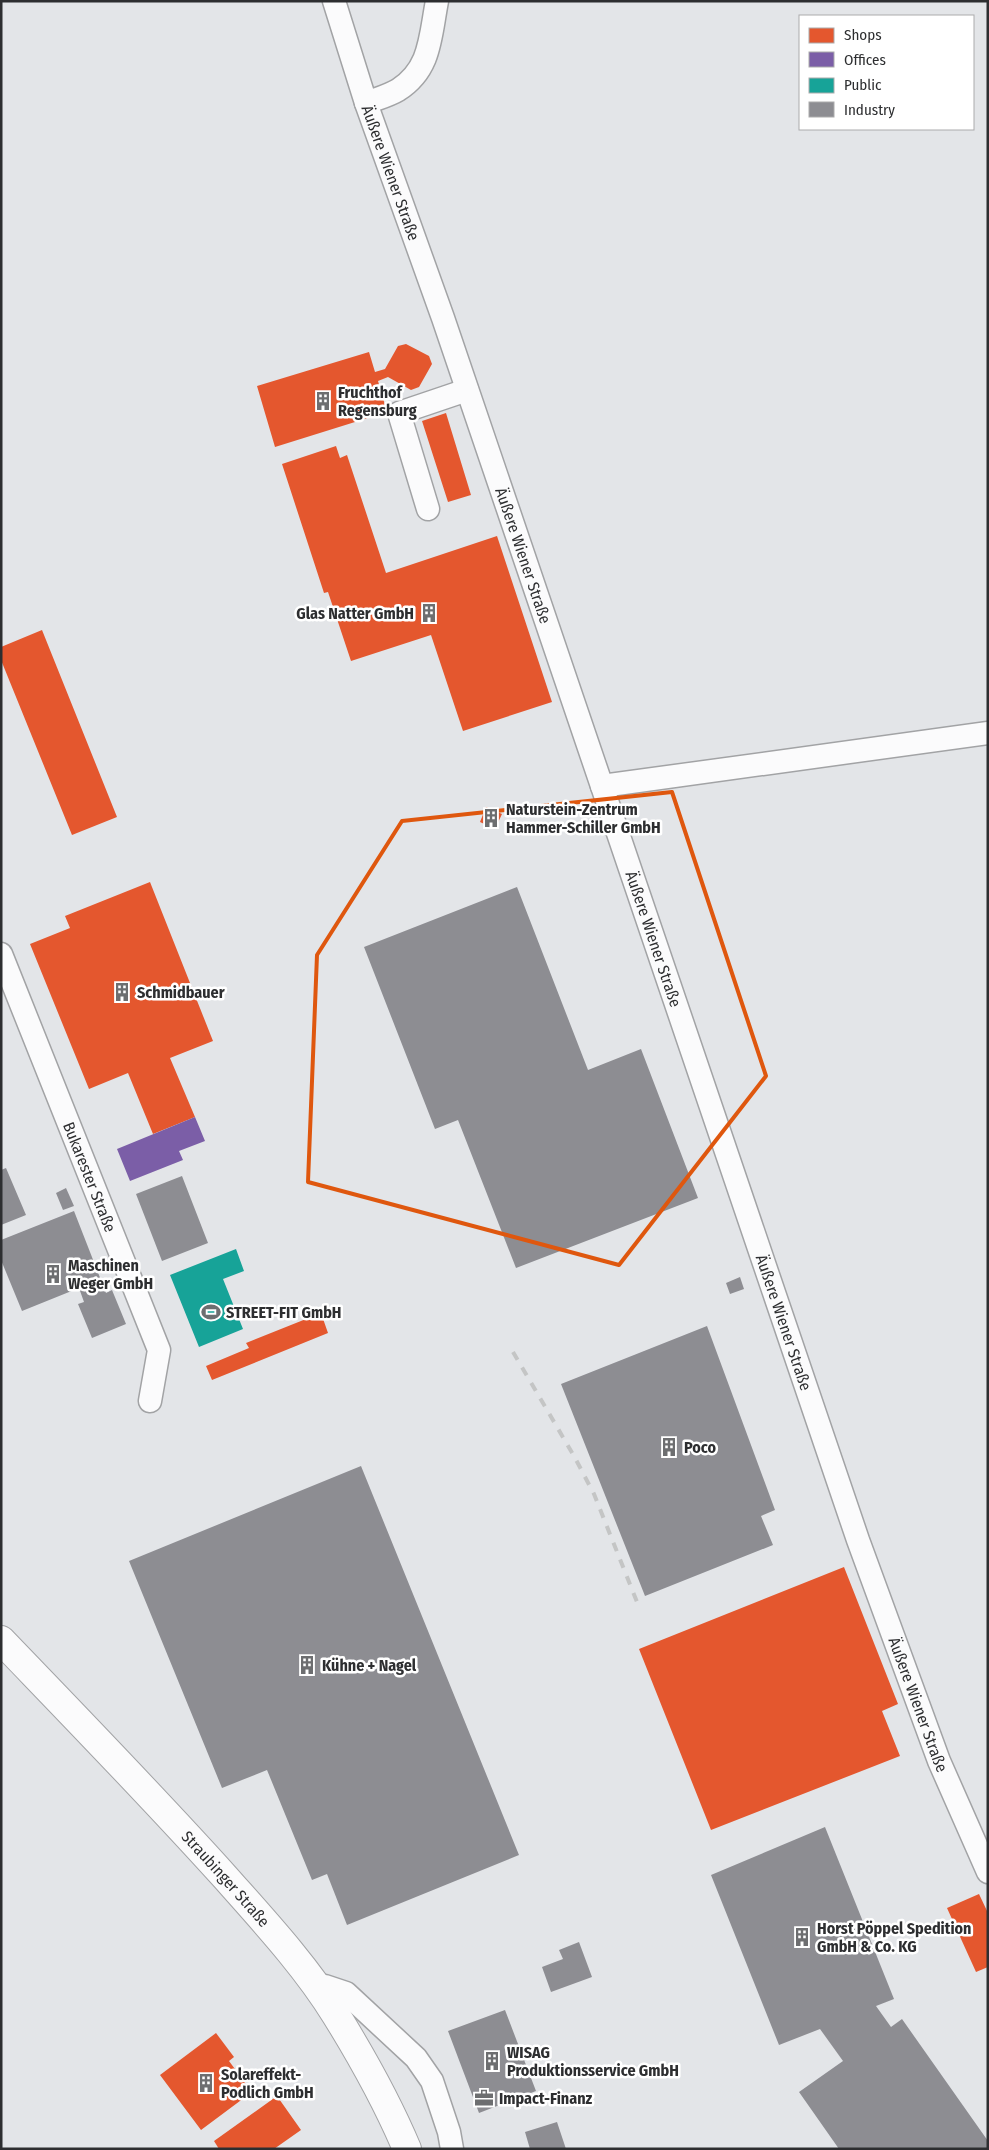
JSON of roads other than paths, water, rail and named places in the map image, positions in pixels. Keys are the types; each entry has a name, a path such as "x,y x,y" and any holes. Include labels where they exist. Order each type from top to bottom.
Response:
{"main road":[{"name":"Straubinger Straße","path":"1,1640 180,1827 257,1913 335,2014 407,2149"}],"street":[{"name":"Äußere Wiener Straße","path":"334,1 366,103 468,390 858,1540 939,1761 988,1872"},
{"path":"366,103 397,91 422,68 428,50 436,1"},
{"path":"428,509 400,413 468,390"},
{"path":"602,786 988,733"},
{"name":"Bukarester Straße","path":"1,954 159,1350 150,1401"},
{"path":"315,1986 325,1986 346,1993 416,2058 432,2081 449,2132 452,2149"}],"railway":[{"path":"513,1352 594,1494 639,1607"}],"place":[{"name":"Fruchthof Regensburg","path":"323,401"},
{"name":"Glas Natter GmbH","path":"429,613"},
{"name":"Naturstein-Zentrum Hammer-Schiller GmbH","path":"491,818"},
{"name":"Schmidbauer","path":"122,992"},
{"name":"Maschinen Weger GmbH","path":"53,1274"},
{"name":"STREET-FIT GmbH","path":"211,1312"},
{"name":"Poco","path":"669,1447"},
{"name":"Kühne + Nagel","path":"307,1665"},
{"name":"Horst Pöppel Spedition GmbH & Co. KG","path":"802,1937"},
{"name":"WISAG Produktionsservice GmbH","path":"492,2061"},
{"name":"Solareffekt- Podlich GmbH","path":"206,2083"},
{"name":"Impact-Finanz","path":"484,2098"}]}
